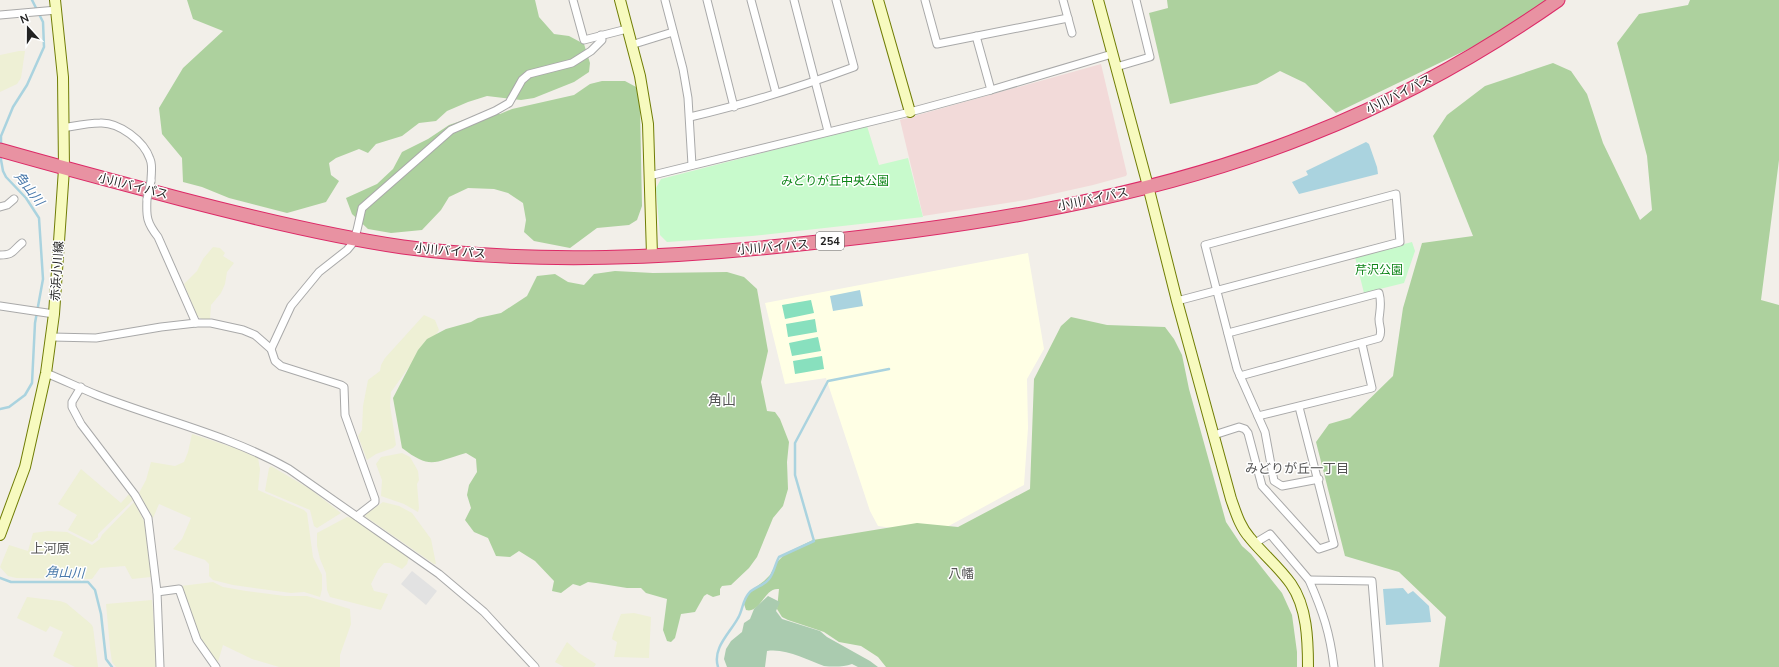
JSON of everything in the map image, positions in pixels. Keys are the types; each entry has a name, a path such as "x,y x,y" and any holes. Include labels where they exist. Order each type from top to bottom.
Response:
{"highway":[{"name":"小川バイパス","path":"0,150 64,169 268,221 354,239 413,248 520,257 585,258 705,253 772,248 887,235 1032,212 1096,199 1148,186 1252,156 1308,136 1357,115 1405,91 1492,43 1558,0"}],"street":[{"path":"573,0 584,40 627,28"},
{"path":"620,0 640,76 648,124 652,255"},
{"path":"665,0 682,69 690,117 689,127 692,165"},
{"path":"707,0 734,107"},
{"path":"751,0 776,93"},
{"path":"794,0 828,131"},
{"path":"690,117 734,107 815,82 854,68 836,0"},
{"path":"878,0 910,112"},
{"path":"925,0 937,44 1068,18"},
{"path":"1063,0 1072,33"},
{"path":"1098,0 1148,186 1176,301 1214,435 1221,466 1237,517 1249,537 1292,584 1299,601 1308,637 1308,667"},
{"path":"1116,67 1150,58 1136,0"},
{"path":"0,15 33,12 56,5"},
{"name":"赤浜小川線","path":"0,535 25,467 46,373 52,338 50,313 64,169 63,77 56,5"},
{"path":"631,45 673,32"},
{"path":"271,349 291,306 320,272 347,250 354,239 362,208 451,130 495,111 509,103 522,80 529,74 572,63 591,51 602,40 601,35"},
{"path":"976,36 991,90"},
{"path":"649,176 910,112 991,90 1112,54"},
{"path":"63,128 108,123 126,131 147,152 152,167 147,199 147,215 150,227 158,237 196,323"},
{"path":"1176,301 1217,290 1400,242 1396,194 1205,245 1217,290 1228,333 1236,369 1258,416 1268,443 1274,482 1282,486 1318,479"},
{"path":"0,207 8,205 14,200"},
{"path":"0,255 9,255 13,253 22,243"},
{"path":"1228,333 1379,293 1382,302 1379,321 1382,333 1379,338 1362,344 1240,376"},
{"path":"0,306 50,313"},
{"path":"52,338 96,338 196,323 211,323 243,330 255,335 271,349 275,361 281,366 344,387 345,415 375,499 374,502 357,516"},
{"path":"1258,416 1372,388 1362,344"},
{"path":"46,373 81,387 96,395 234,442 269,457 328,495 423,561 473,602 535,667"},
{"path":"81,387 72,402 72,407 81,424 135,495 148,518 152,538 157,592 160,667"},
{"path":"1214,435 1239,428 1245,429 1248,433 1262,486 1320,549 1334,544 1299,407"},
{"path":"1255,543 1270,534 1309,580 1322,609 1330,638 1334,667"},
{"path":"1309,580 1372,581 1379,667"},
{"path":"157,592 179,589 197,640 216,667"}],"shaded area":[{"path":"25,51 21,78 17,84 0,92 0,55"},
{"path":"1101,64 1127,174 1126,176 1026,200 923,216 900,120"},
{"path":"213,247 220,248 225,253 223,256 234,263 227,272 225,284 221,293 211,305 210,320 202,319 197,316 184,284 197,271 203,259"},
{"path":"1028,253 1044,349 1027,379 1028,428 1024,485 934,534 878,526 870,511 826,378 785,384 765,303"},
{"path":"424,315 435,320 439,330 430,344 419,353 391,392 390,405 396,445 393,448 376,454 367,460 358,436 362,430 363,406 368,380 380,371 381,365 385,358"},
{"path":"192,434 235,448 258,458 260,469 258,490 304,510 307,513 313,557 322,575 322,589 320,597 304,592 291,593 233,585 213,580 209,576 209,564 205,560 173,549 182,539 191,518 159,504 153,518 139,493 146,480 151,462 175,466 184,462"},
{"path":"402,453 410,457 418,471 418,512 404,504 381,496 382,480 376,464 381,457"},
{"path":"271,466 310,489 341,513 317,528 314,526 310,510 265,491 269,468"},
{"path":"81,469 121,503 129,494 133,500 98,534 98,537 92,542 68,530 77,515 58,504"},
{"path":"134,502 144,521 148,535 151,577 132,579 125,566 100,568 92,579 16,578 8,576 0,567 9,545 28,551 33,533 48,531 67,532 92,545 100,539 102,535"},
{"path":"383,502 399,506 412,513 431,539 436,564 366,517 365,515"},
{"path":"347,517 352,518 409,557 407,564 402,569 390,563 384,563 378,570 371,584 374,591 388,594 381,610 330,597 327,590 326,573 320,559 317,546 317,533"},
{"path":"412,571 437,591 426,605 401,584"},
{"path":"213,582 223,587 246,591 285,596 307,596 350,609 351,624 340,655 340,667 279,667 252,659 223,645 218,662 201,642 181,586"},
{"path":"768,596 780,602 776,611 782,619 820,631 827,637 878,667 858,667 852,664 846,666 824,666 782,651 767,651 765,667 727,667 724,659 726,649 731,641 742,632 744,623 750,619 754,609"},
{"path":"27,597 66,603 91,624 93,627 98,667 75,667 53,656 63,632 50,626 46,632 17,618"},
{"path":"152,600 156,667 116,667 112,662 106,604"},
{"path":"634,613 651,617 649,658 614,657 617,642 612,639 621,614"},
{"path":"567,642 579,653 596,664 594,667 564,667 555,662"}],"green space":[{"path":"187,0 535,0 539,17 554,34 569,36 584,44 590,63 589,72 574,82 534,98 521,100 487,96 468,102 447,111 436,121 419,123 402,136 376,144 368,153 359,149 336,158 329,163 331,175 339,181 326,202 287,213 229,198 202,187 183,182 182,158 162,134 159,108 183,68 223,31 193,19"},
{"path":"1167,0 1548,0 1491,38 1336,113 1305,83 1280,71 1257,84 1170,104 1149,13 1168,8"},
{"path":"1690,0 1779,0 1779,160 1761,300 1779,305 1779,667 1439,667 1446,617 1399,572 1345,556 1316,442 1329,424 1350,418 1393,376 1403,308 1422,243 1473,236 1433,136 1447,115 1485,86 1553,63 1571,71 1587,94 1603,143 1640,220 1652,210 1647,156 1617,43 1639,14 1688,5"},
{"path":"602,81 625,81 638,88 640,107 642,206 637,220 629,225 597,228 570,248 534,241 524,232 526,220 523,203 508,193 494,189 468,188 449,197 441,210 422,230 391,233 368,229 352,214 346,198 377,184 393,169 402,152 428,139 449,125 481,114 500,114 512,109 574,95 590,84"},
{"name":"みどりが丘中央公園","path":"867,126 879,165 908,158 923,217 752,236 667,242 660,235 656,188 661,179"},
{"name":"芹沢公園","path":"1412,242 1415,251 1404,283 1364,293 1355,257"},
{"path":"615,271 653,273 727,272 744,277 757,289 768,351 761,382 767,411 775,412 780,419 789,442 787,462 788,489 783,506 773,518 757,557 749,568 731,585 722,586 720,589 720,595 713,597 707,594 704,596 695,612 681,614 675,638 671,642 667,641 663,630 667,599 646,593 641,588 627,588 588,582 580,586 573,584 561,593 552,591 554,581 535,561 519,551 510,557 496,556 488,538 474,532 465,520 471,508 467,495 469,485 477,472 476,459 466,453 439,461 427,462 412,455 402,448 393,398 418,350 427,339 446,329 471,322 478,318 501,313 527,296 537,276 555,274 568,282 584,285 594,274"},
{"path":"811,300 814,313 785,319 782,305"},
{"path":"1071,317 1107,325 1165,327 1174,339 1182,355 1189,389 1226,522 1242,546 1251,554 1282,593 1292,615 1297,652 1297,667 886,667 878,657 861,646 839,642 824,632 782,617 777,609 779,589 774,589 770,592 755,608 746,610 744,604 748,593 770,575 777,562 786,553 813,540 917,523 958,527 1030,489 1034,379 1061,326"},
{"path":"815,319 817,332 788,337 786,324"},
{"path":"818,337 821,351 792,356 789,343"},
{"path":"822,356 824,369 795,374 793,361"}],"water":[{"path":"1366,142 1369,144 1378,174 1299,194 1292,182 1308,175 1306,171"},
{"path":"860,290 863,306 833,311 830,296"},
{"path":"1403,588 1408,594 1413,591 1429,606 1431,622 1386,625 1383,589"}],"waterway":[{"name":"角山川","path":"1,147 1,136 13,107 27,85 44,47 43,22 32,0"},
{"name":"角山川","path":"0,154 3,171 6,177 26,198 39,218 43,279 35,323 32,383 25,395 9,407 0,409"},
{"path":"718,667 717,653 738,618 745,599 749,593 769,579 779,557 814,541 795,475 795,443 828,381 889,369"},
{"name":"角山川","path":"0,578 11,582 88,582 95,590 101,614 106,659 112,667"}],"district":[{"name":"角山","path":"722,400"},
{"name":"みどりが丘一丁目","path":"1297,469"},
{"name":"上河原","path":"50,549"},
{"name":"八幡","path":"961,574"}]}
